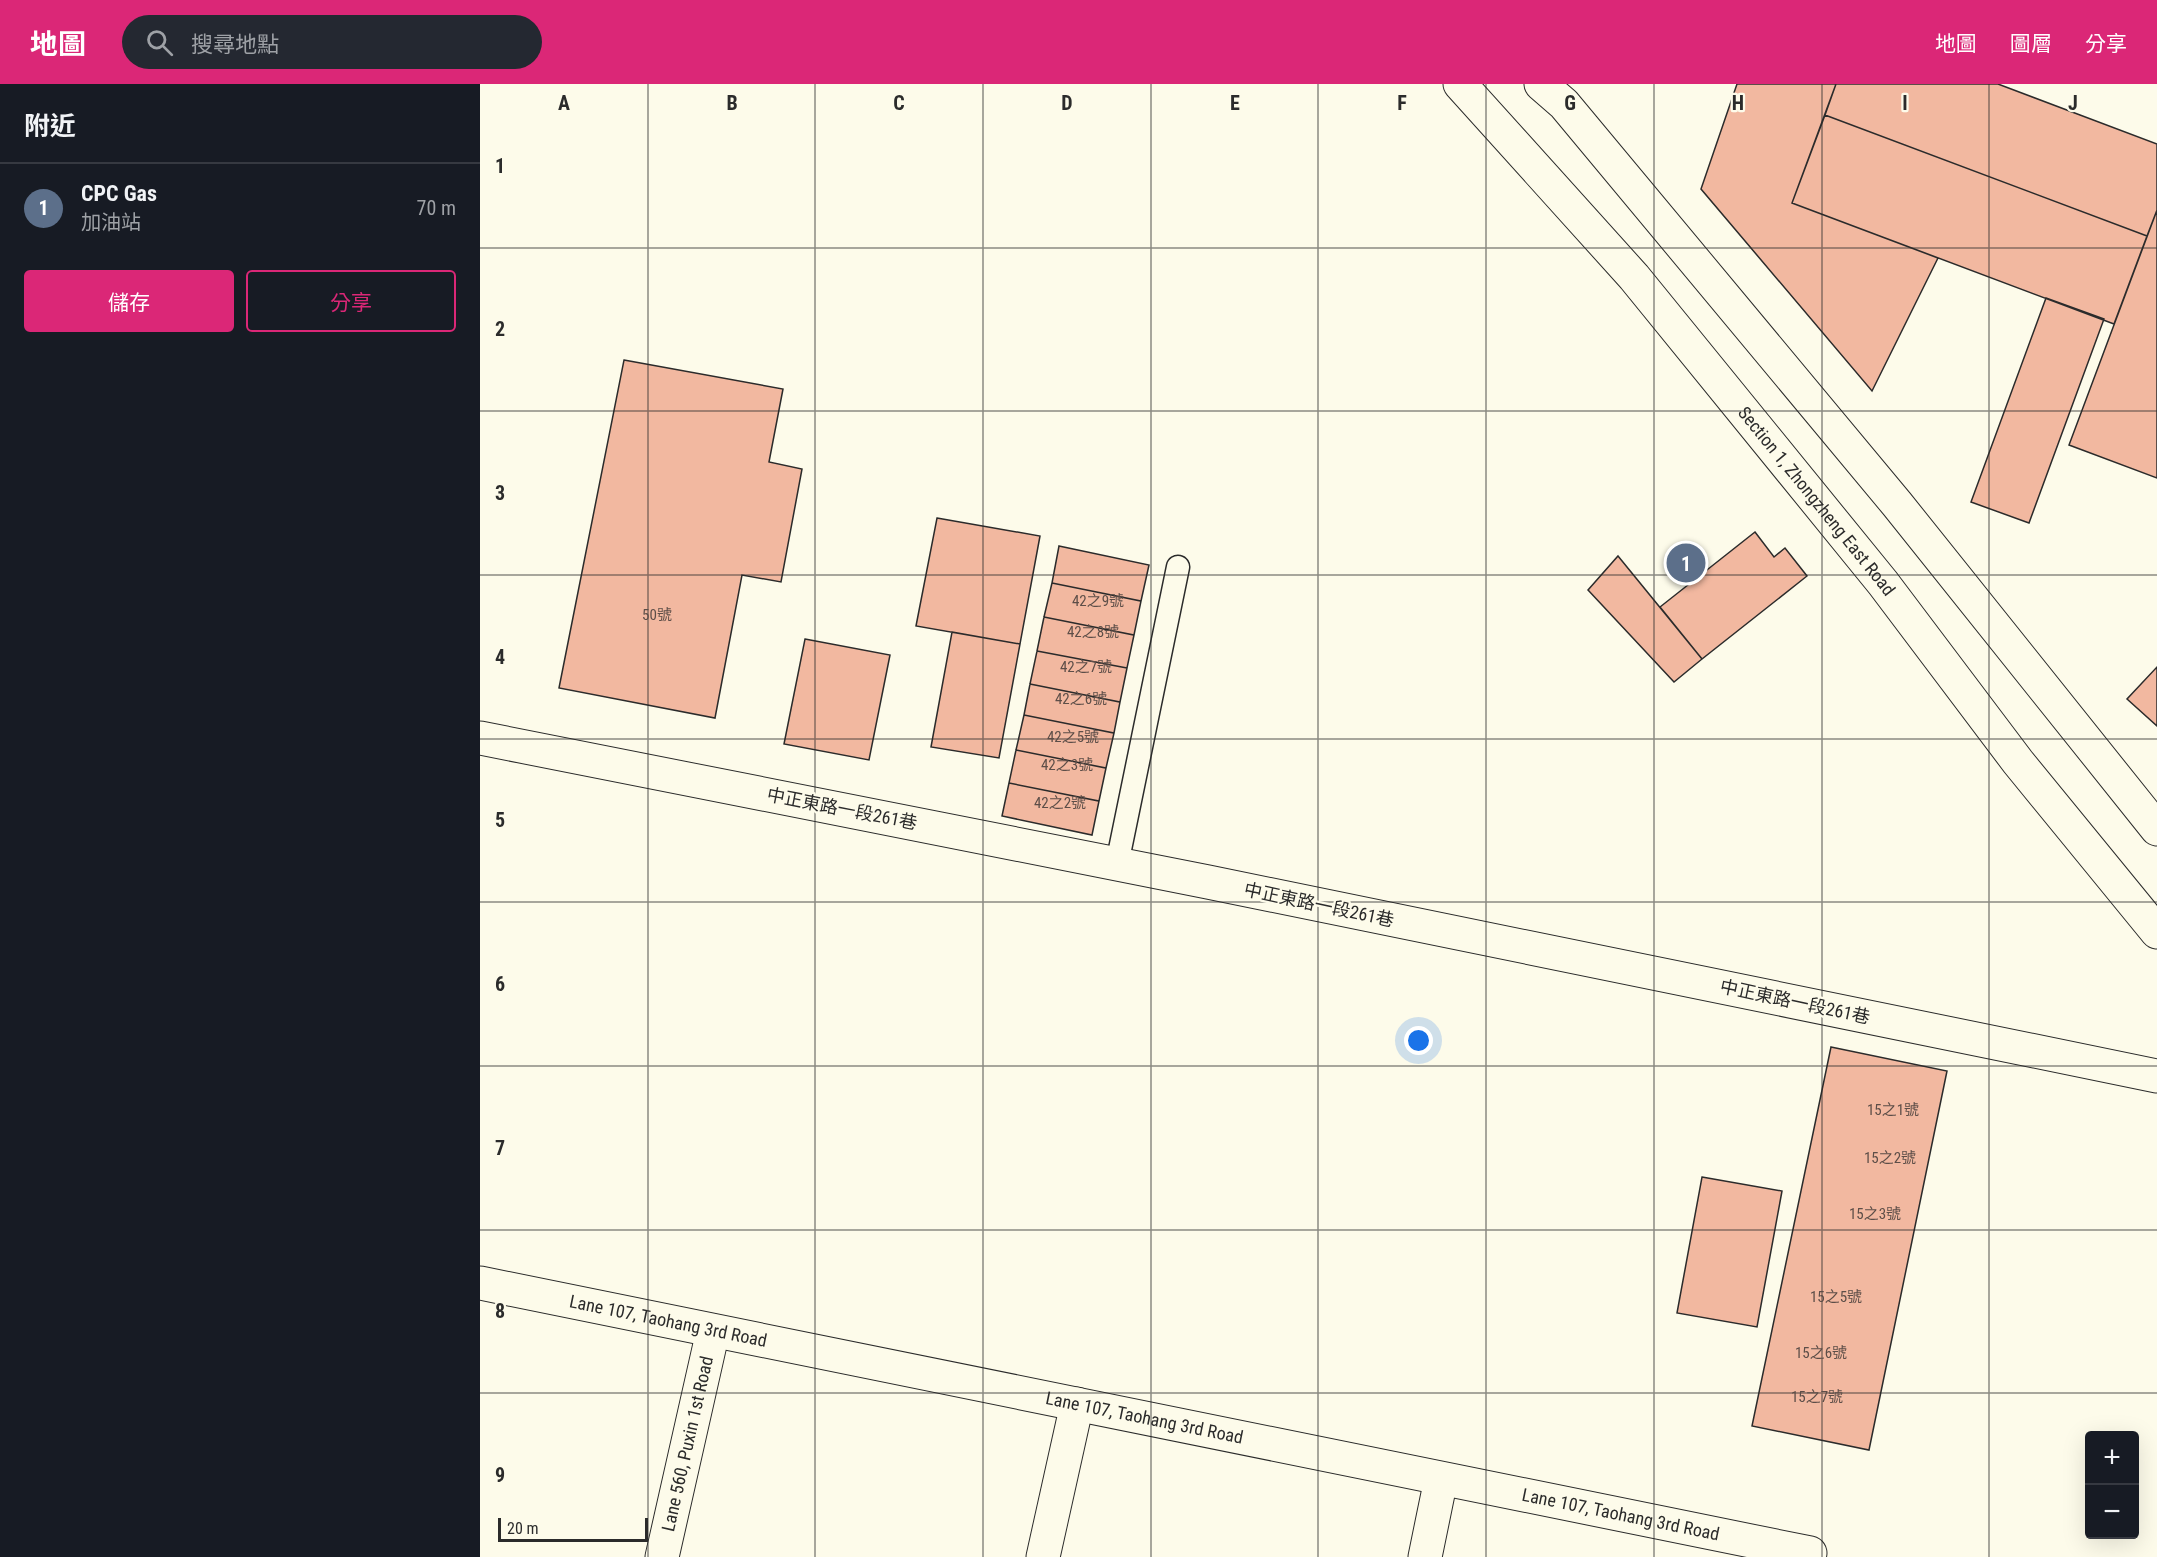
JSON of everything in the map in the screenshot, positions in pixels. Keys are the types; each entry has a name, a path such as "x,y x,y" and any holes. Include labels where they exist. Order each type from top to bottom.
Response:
{"street":[{"name":"Section 1, Zhongzheng East Road","path":"1460,84 1634,277 1883,583 2018,762 2157,932"},
{"path":"1541,84 1564,104 1890,496 2157,829"},
{"name":"中正東路一段261巷","path":"480,738 1117,864 2157,1076"},
{"name":"Lane 107, Taohang 3rd Road","path":"480,1283 1810,1555"},
{"name":"Lane 560, Puxin 1st Road","path":"662,1557 713,1331"},
{"path":"1043,1557 1077,1404"},
{"path":"1425,1557 1441,1479"}],"lane":[{"path":"1117,864 1178,567"}],"building":[{"path":"1737,84 1836,84 1792,203 1938,258 1872,391 1701,189"},
{"path":"1836,84 1998,84 2157,144 2157,210 2147,236 1825,115"},
{"path":"1825,115 2147,236 2114,324 1792,203"},
{"path":"2157,210 2157,478 2069,445"},
{"path":"2046,298 2104,319 2029,523 1971,502"},
{"path":"624,360 783,389 769,462 802,469 781,582 742,575 715,718 559,688"},
{"path":"937,518 1040,536 1020,644 916,626"},
{"path":"1755,532 1774,557 1785,548 1807,576 1702,659 1660,607"},
{"path":"1059,546 1149,565 1141,601 1052,583"},
{"path":"1618,556 1702,659 1674,682 1588,590"},
{"path":"1052,583 1141,601 1134,635 1044,617"},
{"path":"1044,617 1134,635 1127,668 1037,651"},
{"path":"952,632 1020,644 999,758 931,747"},
{"path":"805,639 890,655 869,760 784,744"},
{"path":"1037,651 1127,668 1120,702 1030,684"},
{"path":"2157,667 2157,726 2127,699"},
{"path":"1030,684 1120,702 1114,733 1024,715"},
{"path":"1024,715 1114,733 1106,768 1016,750"},
{"path":"1016,750 1106,768 1099,801 1009,783"},
{"path":"1009,783 1099,801 1092,835 1002,816"},
{"path":"1831,1047 1947,1071 1869,1450 1752,1426"},
{"path":"1702,1177 1782,1191 1757,1327 1677,1313"}],"place":[{"name":"CPC Gas","path":"1686,563"}]}
